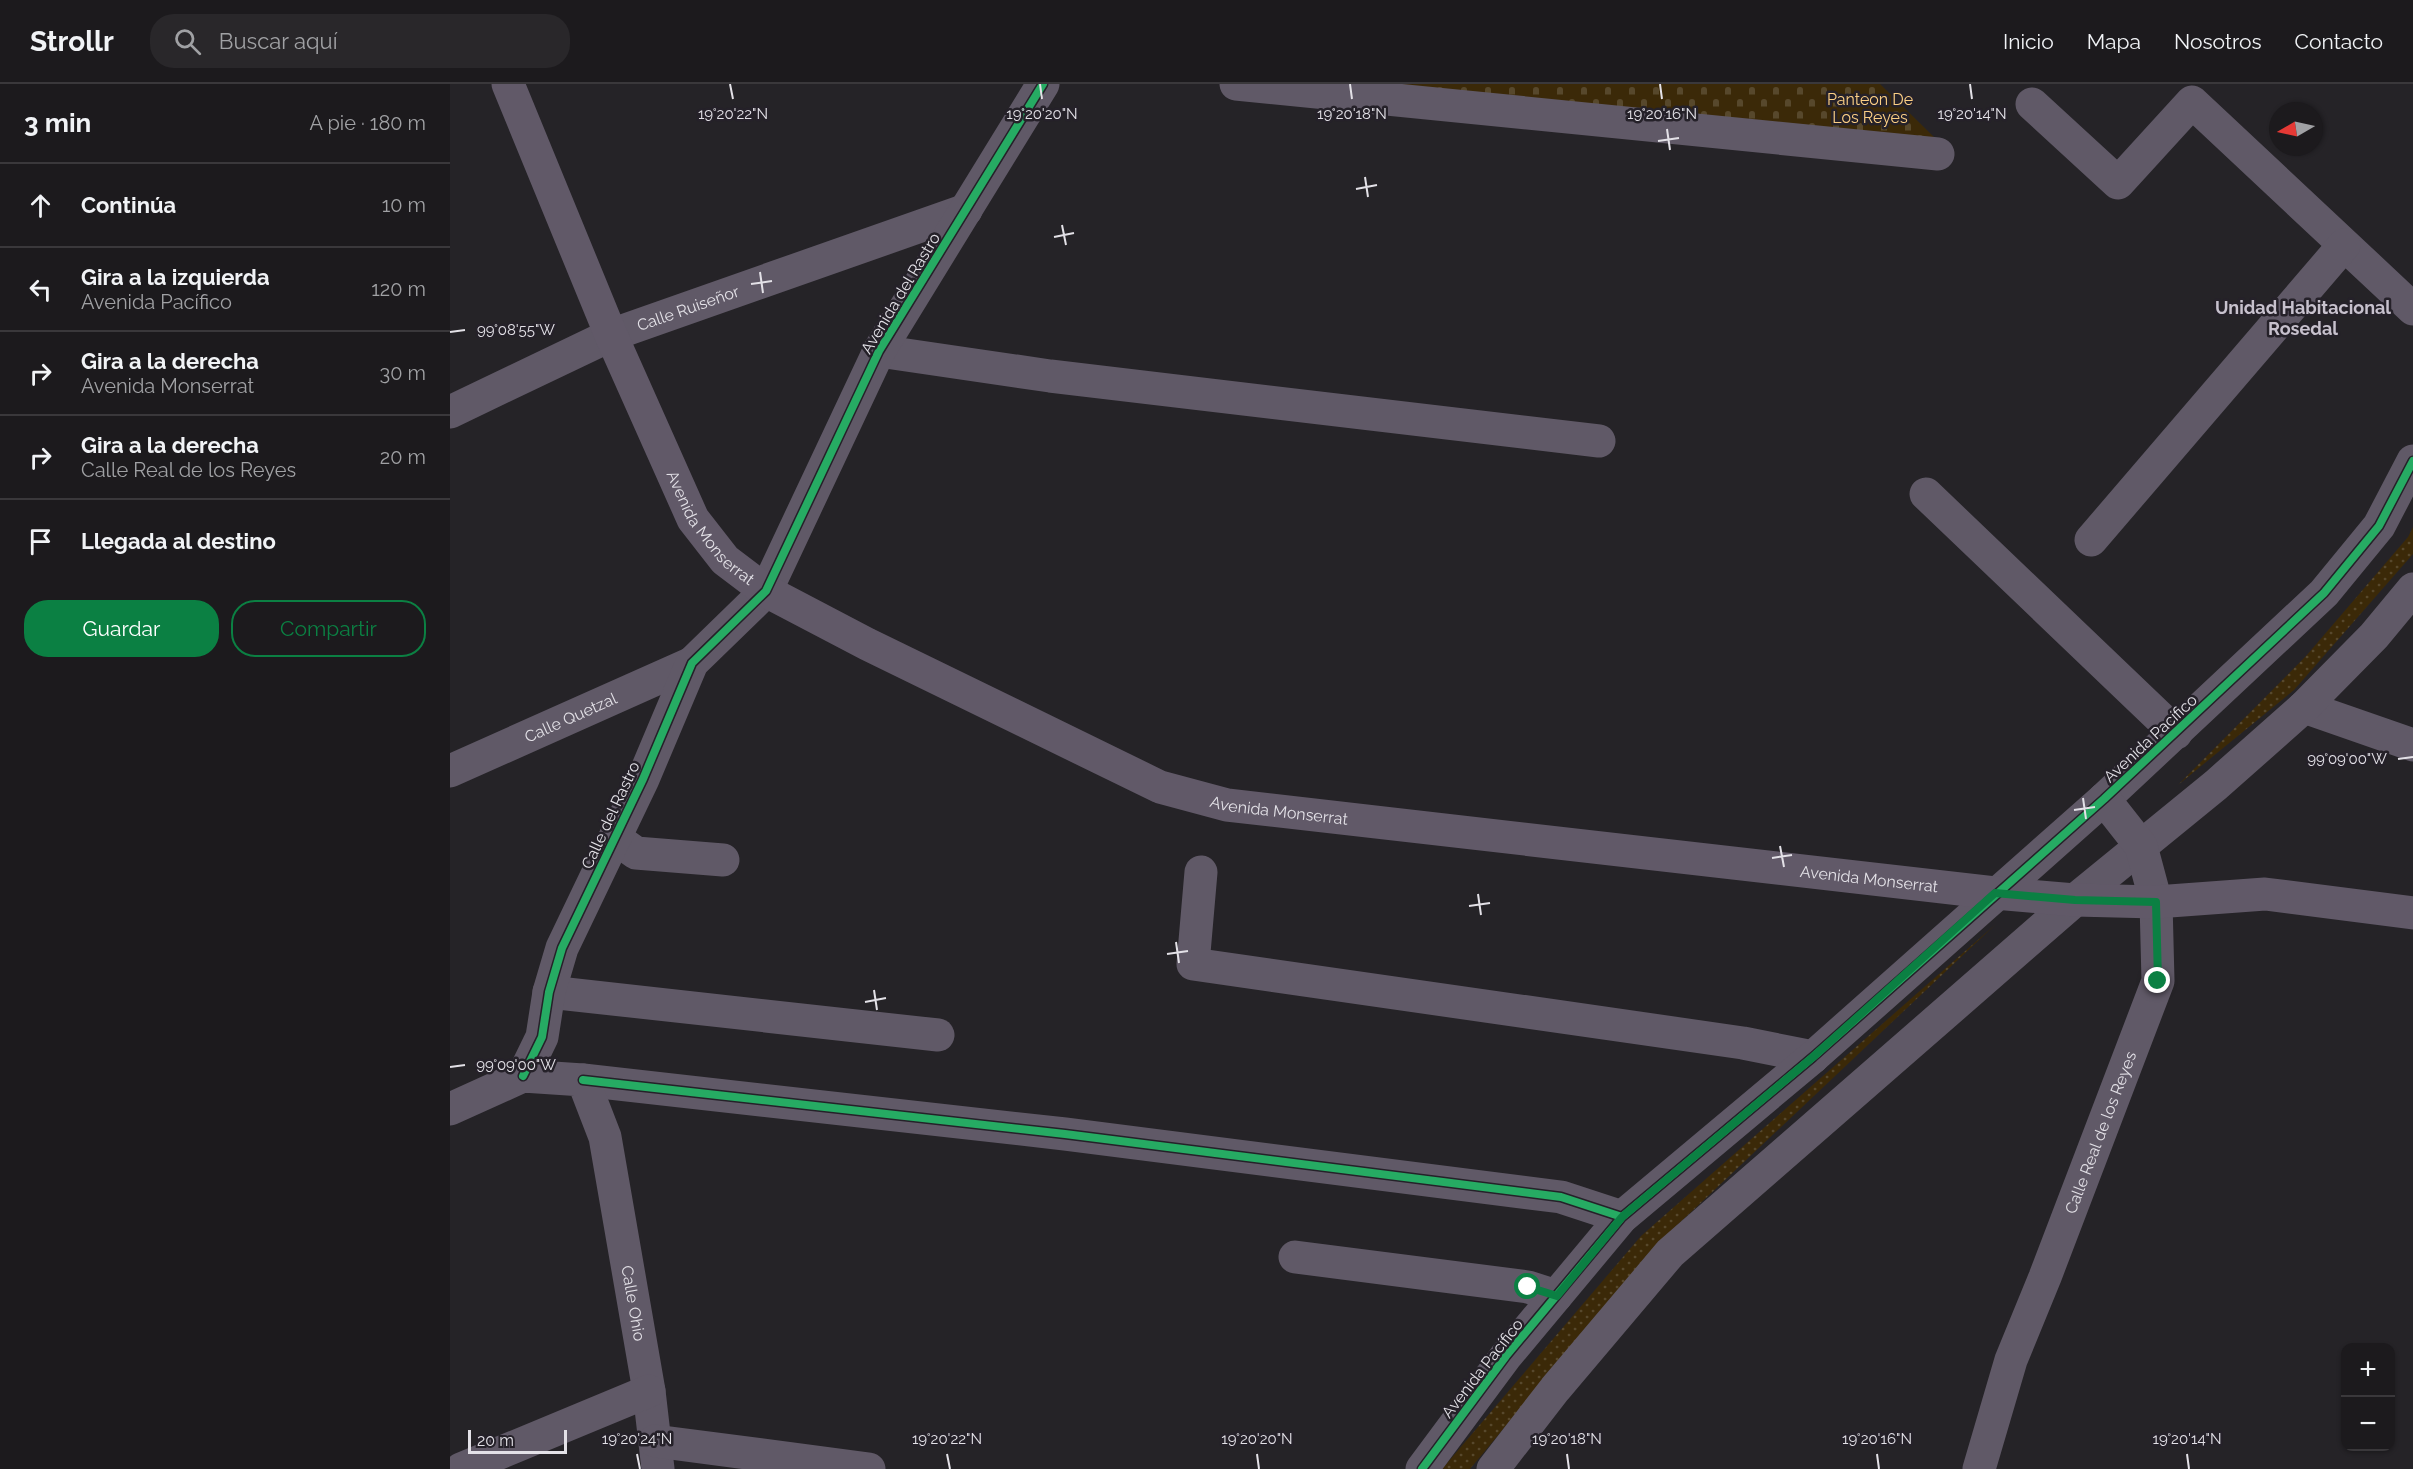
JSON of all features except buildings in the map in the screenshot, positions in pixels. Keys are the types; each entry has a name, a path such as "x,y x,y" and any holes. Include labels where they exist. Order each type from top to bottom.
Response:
{"main road":[{"name":"Avenida Monserrat","path":"508,84 611,335 693,519 725,560 766,591 867,644 1160,787 1227,805 1995,893 2075,900 2156,902 2265,894 2413,913"}],"street":[{"name":"Avenida del Rastro","path":"766,591 879,351 1043,84"},
{"path":"1236,84 1938,154"},
{"path":"2032,104 2118,183 2192,102 2413,309"},
{"name":"Calle Ruiseñor","path":"450,412 611,335 966,210"},
{"path":"2091,540 2344,245"},
{"path":"879,351 1050,376 1599,441"},
{"name":"Avenida Pacífico","path":"1422,1469 1506,1356 1622,1217 1813,1057 1995,893 2104,799 2324,593 2379,526 2413,461"},
{"path":"1926,494 2176,733"},
{"path":"1493,1469 1555,1389 1670,1253 2075,900 2216,785 2304,707 2374,636 2413,589"},
{"name":"Calle del Rastro","path":"523,1076 542,1037 549,993 562,948 643,779 692,663 766,591"},
{"name":"Calle Quetzal","path":"450,771 692,663"},
{"path":"2304,707 2413,746"},
{"name":"Calle Real de los Reyes","path":"1979,1469 2011,1360 2158,981 2156,902 2141,846 2104,799"},
{"path":"615,838 636,853 723,860"},
{"path":"1201,872 1193,964 1743,1043 1813,1057"},
{"path":"549,993 938,1035"},
{"path":"450,1109 523,1076 583,1080 1065,1134 1562,1197 1622,1217"},
{"name":"Calle Ohio","path":"583,1080 605,1137 649,1391 657,1455"},
{"path":"1295,1257 1528,1287 1557,1296"},
{"path":"461,1469 649,1391"},
{"path":"657,1455 868,1469"}],"green space":[{"name":"Panteon De Los Reyes","path":"1380,84 1880,84 1936,139"},
{"path":"2413,527 2413,554 2294,690 2178,785 2306,656 2408,537"},
{"path":"1996,924 1654,1247 1470,1469 1442,1469 1641,1236"}],"cycle path":[{"path":"523,1076 542,1037 549,992 562,948 643,779 692,663 766,591 879,351 1043,84"},
{"path":"1422,1469 1506,1356 1622,1217 1813,1057 2104,799 2324,593 2379,526 2413,461"},
{"path":"583,1080 1065,1134 1561,1197 1622,1217"}],"district":[{"name":"Unidad Habitacional Rosedal","path":"2303,318"}],"route":[{"path":"1528,1287 1557,1296 1622,1217 1813,1057 1995,893 2075,900 2156,902 2158,981"}]}
